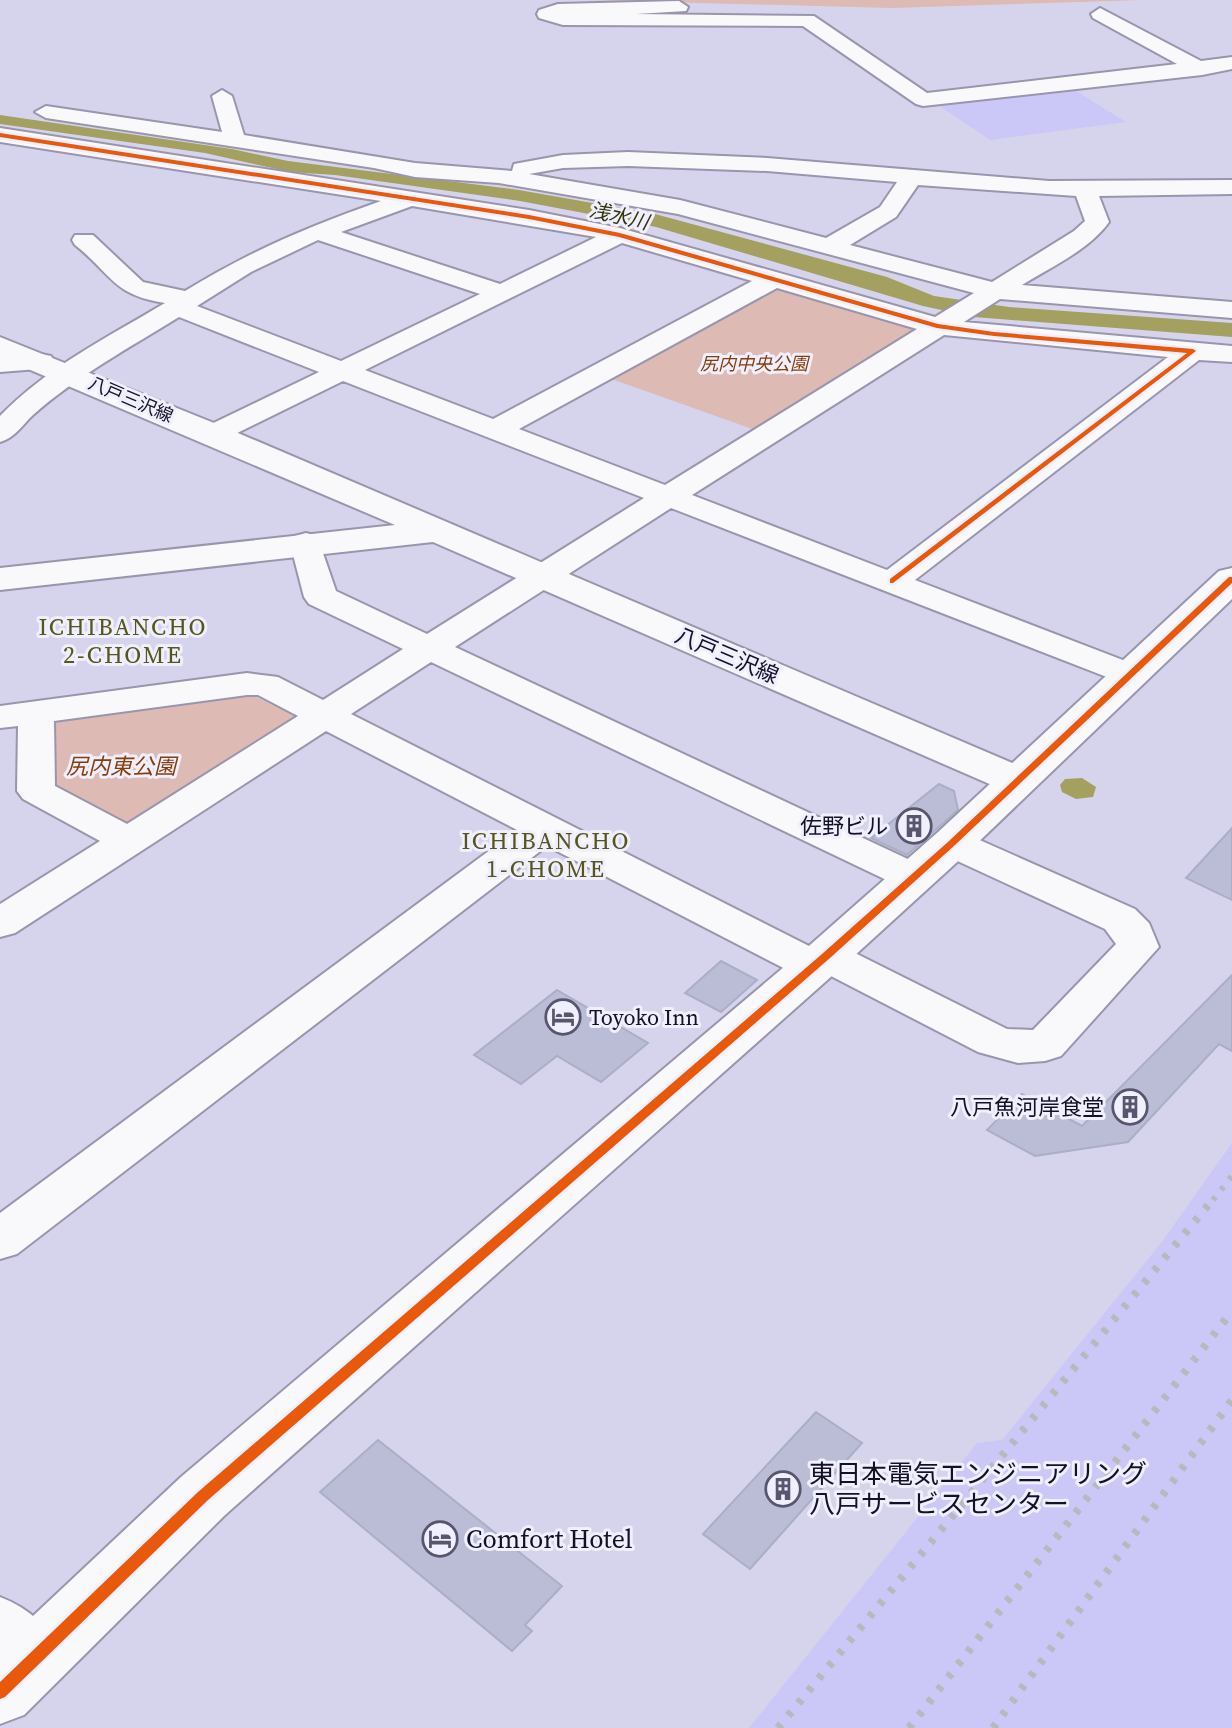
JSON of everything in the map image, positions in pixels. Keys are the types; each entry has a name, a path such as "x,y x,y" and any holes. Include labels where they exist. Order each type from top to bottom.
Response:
{"main road":[{"name":"八戸三沢線","path":"0,346 438,530 1016,780"},
{"name":"八戸三沢線","path":"0,579 438,530"},
{"path":"12,1658 820,961 952,843 1232,579"}],"street":[{"path":"679,7 558,10 546,14 571,19 807,20 923,100 1232,63"},
{"path":"1100,14 1232,86"},
{"path":"222,96 235,140"},
{"path":"46,112 415,170 499,176 680,207 993,292 1232,310"},
{"path":"0,135 529,217 620,235 937,326 994,334 1232,354"},
{"path":"499,176 536,165 572,160 717,162 797,164 912,177 1085,189 1232,187"},
{"path":"680,207 710,191 717,162"},
{"path":"39,165 97,164 178,185"},
{"path":"828,247 888,212 912,177"},
{"path":"0,923 668,496 1083,236 1097,222 1085,189"},
{"path":"0,433 55,368 301,238 407,200"},
{"path":"321,233 503,293"},
{"path":"213,434 620,235"},
{"path":"84,240 98,249 109,265 134,287 183,303 495,430 1129,674"},
{"path":"495,430 774,279"},
{"path":"893,581 1193,351"},
{"path":"0,364 55,368"},
{"path":"306,543 321,597 913,877"},
{"path":"129,841 36,791 18,714 247,684 265,685 544,829 820,961 994,1041 1018,1047 1045,1045 1138,947 1134,933 1120,919 952,843"},
{"path":"0,1240 544,829"}],"shaded area":[{"path":"1065,84 1126,122 990,140 932,101"},
{"path":"1232,1143 1232,1728 749,1728 977,1443 1002,1440 1161,1243"}],"green space":[{"path":"586,0 1142,0 891,8"},
{"name":"尻内中央公園","path":"776,283 923,327 758,431 606,377"},
{"name":"尻内東公園","path":"236,694 252,695 296,716 296,722 130,826 47,788 44,724 56,718"}],"water":[{"name":"浅水川","path":"0,115 232,149 288,161 519,190 655,214 887,277 934,296 1009,307 1232,323 1232,337 974,317 923,306 656,227 520,201 335,175 290,172 205,153 0,124"},
{"path":"1082,778 1096,787 1093,797 1076,799 1062,792 1060,785 1065,779"}],"building":[{"name":"佐野ビル","path":"939,784 954,791 958,810 907,855 871,838"},
{"path":"1232,828 1232,900 1186,878"},
{"path":"721,961 757,980 721,1012 685,993"},
{"name":"八戸魚河岸食堂","path":"1232,975 1232,1051 1219,1044 1128,1142 1035,1156 987,1130 1022,1094 1082,1126"},
{"name":"Toyoko Inn","path":"557,990 648,1043 601,1082 557,1056 521,1084 474,1055"},
{"name":"東日本電気エンジニアリング 八戸サービスセンター","path":"816,1412 862,1443 750,1569 703,1534"},
{"name":"Comfort Hotel","path":"378,1440 562,1586 525,1625 532,1631 512,1651 320,1492"}],"railway":[{"path":"1213,1200 1232,1176"},
{"path":"778,1728 1214,1198"},
{"path":"909,1728 1232,1311"},
{"path":"993,1728 1232,1400"}],"cycle path":[{"path":"0,135 529,217 620,235 937,326 994,334 1193,351 893,581"},
{"path":"0,1692 203,1496 826,956 952,843 1232,579"}],"place":[{"name":"佐野ビル","path":"914,826"},
{"name":"Toyoko Inn","path":"563,1017"},
{"name":"八戸魚河岸食堂","path":"1130,1107"},
{"name":"東日本電気エンジニアリング 八戸サービスセンター","path":"783,1489"},
{"name":"Comfort Hotel","path":"440,1539"}],"district":[{"name":"ICHIBANCHO 2-CHOME","path":"123,640"},
{"name":"ICHIBANCHO 1-CHOME","path":"546,854"}]}
